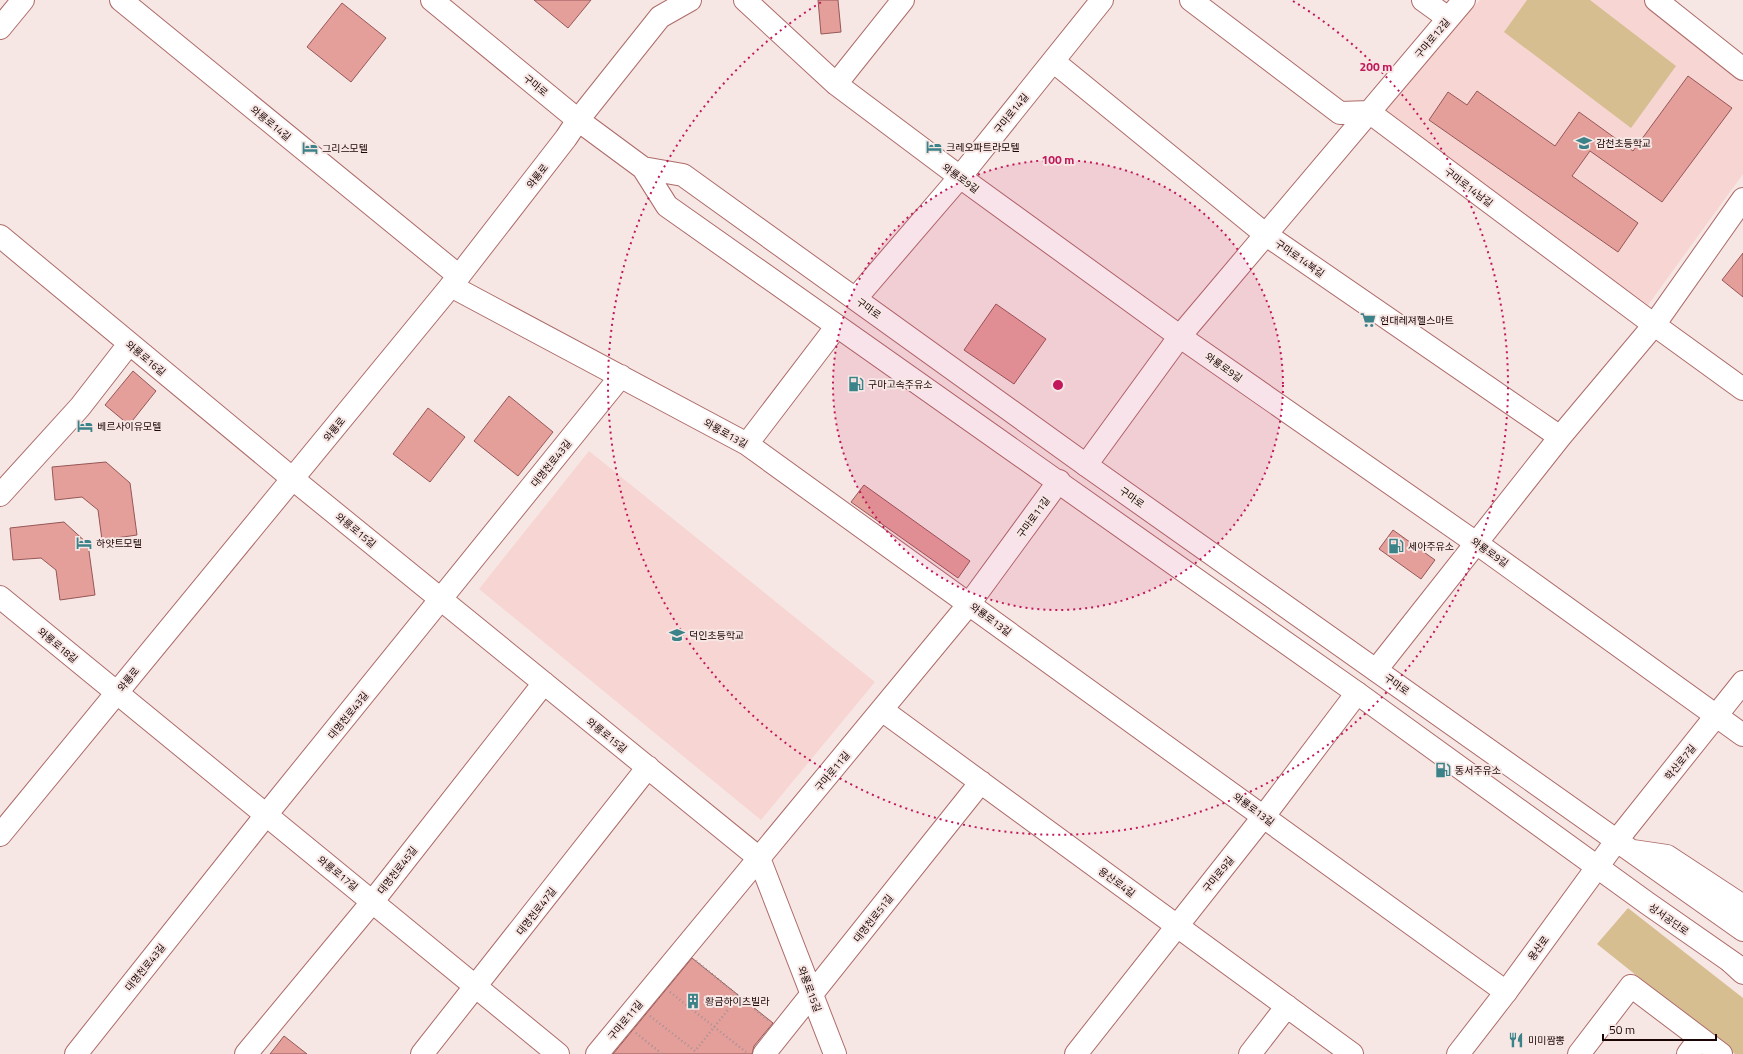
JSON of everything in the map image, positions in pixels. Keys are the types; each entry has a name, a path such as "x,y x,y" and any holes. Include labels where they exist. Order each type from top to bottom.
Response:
{"street":[{"path":"0,28 23,0"},
{"name":"와룡로14길","path":"121,0 455,281"},
{"name":"구마로","path":"432,0 578,120 643,168 667,206 1357,692 1597,866"},
{"name":"와룡로","path":"0,835 455,281 566,138 662,8 690,0"},
{"name":"와룡로9길","path":"745,0 836,84 960,176 1180,336 1477,543 1743,735"},
{"path":"836,84 903,0"},
{"name":"구마로14길","path":"856,298 960,176 1102,0"},
{"path":"1191,0 1340,113 1369,112"},
{"path":"1423,0 1448,18"},
{"name":"구마로12길","path":"1086,465 1180,336 1464,0"},
{"path":"1656,0 1743,68"},
{"name":"구마로14북길","path":"1053,61 1265,234 1560,437"},
{"name":"구마로14남길","path":"1369,112 1743,390"},
{"name":"구마로","path":"643,168 683,175 856,298 1086,465 1623,845"},
{"path":"1376,670 1560,437 1654,325 1743,199"},
{"name":"와룡로16길","path":"0,236 293,479"},
{"name":"와룡로13길","path":"455,281 621,376 747,444 1506,992"},
{"path":"747,444 837,326"},
{"path":"0,495 80,407 129,344"},
{"name":"대명천로43길","path":"76,1054 266,815 442,600 621,376"},
{"name":"와룡로15길","path":"293,479 759,858 835,1054"},
{"name":"구마로11길","path":"597,1054 970,604 1059,482"},
{"name":"와룡로18길","path":"0,596 117,693"},
{"name":"학산로7길","path":"1623,845 1743,682"},
{"name":"대명천로45길","path":"246,1054 373,901 544,683"},
{"name":"구마로9길","path":"1076,1054 1264,816 1357,692"},
{"name":"와룡로17길","path":"117,693 373,901 558,1054"},
{"name":"용산로4길","path":"882,710 1352,1054"},
{"name":"대명천로47길","path":"422,1054 648,768"},
{"name":"대명천로51길","path":"764,1054 981,782"},
{"path":"1623,845 1667,856 1743,906"},
{"path":"1623,845 1743,930"},
{"name":"용산로","path":"1458,1054 1506,992 1597,866 1623,845"},
{"name":"성서공단로","path":"1597,866 1739,968"},
{"path":"1579,1054 1631,986 1694,1046 1721,1054"},
{"path":"1250,1054 1287,1006"}],"path":[{"path":"683,950 783,1031"},
{"path":"657,981 748,1054"},
{"path":"630,1014 694,1053 739,996"},
{"path":"630,1014 662,1054"}],"shaded area":[{"name":"감천초등학교","path":"1480,0 1646,0 1737,67 1743,83 1743,174 1648,305 1382,111"},
{"path":"1527,0 1590,0 1676,66 1631,128 1504,32"},
{"name":"덕인초등학교","path":"589,451 875,682 761,820 479,589"},
{"path":"1628,908 1743,998 1743,1054 1735,1054 1597,944"}],"building":[{"path":"534,0 591,0 568,28"},
{"path":"818,0 838,0 841,32 821,34"},
{"path":"342,3 386,38 351,82 307,47"},
{"name":"감천초등학교","path":"1688,76 1732,108 1662,202 1590,151 1572,176 1638,223 1618,252 1429,120 1448,92 1467,105 1477,91 1555,146 1579,112 1633,151"},
{"path":"1743,253 1743,297 1722,280"},
{"path":"996,304 1046,339 1014,384 964,350"},
{"path":"133,371 156,391 129,425 105,405"},
{"path":"509,396 553,432 518,476 474,441"},
{"path":"428,408 465,437 430,482 393,454"},
{"path":"106,462 130,483 137,535 102,540 98,510 82,497 55,500 52,467"},
{"path":"864,485 970,561 958,578 851,502"},
{"path":"64,522 88,544 95,595 60,600 56,570 41,558 13,560 10,528"},
{"path":"1393,530 1435,560 1421,579 1379,549"},
{"name":"황금하이츠빌라","path":"692,958 773,1023 754,1046 752,1054 613,1054"},
{"path":"284,1036 307,1054 270,1054"}],"place":[{"name":"감천초등학교","path":"1584,143"},
{"name":"크레오파트라모텔","path":"934,147"},
{"name":"그리스모텔","path":"310,148"},
{"name":"현대레져헬스마트","path":"1368,320"},
{"name":"구마고속주유소","path":"856,384"},
{"name":"베르사이유모텔","path":"85,426"},
{"name":"하얏트모텔","path":"84,543"},
{"name":"세아주유소","path":"1396,546"},
{"name":"덕인초등학교","path":"677,635"},
{"name":"동서주유소","path":"1443,770"},
{"name":"황금하이츠빌라","path":"693,1001"},
{"name":"미미짬뽕","path":"1516,1040"}]}
